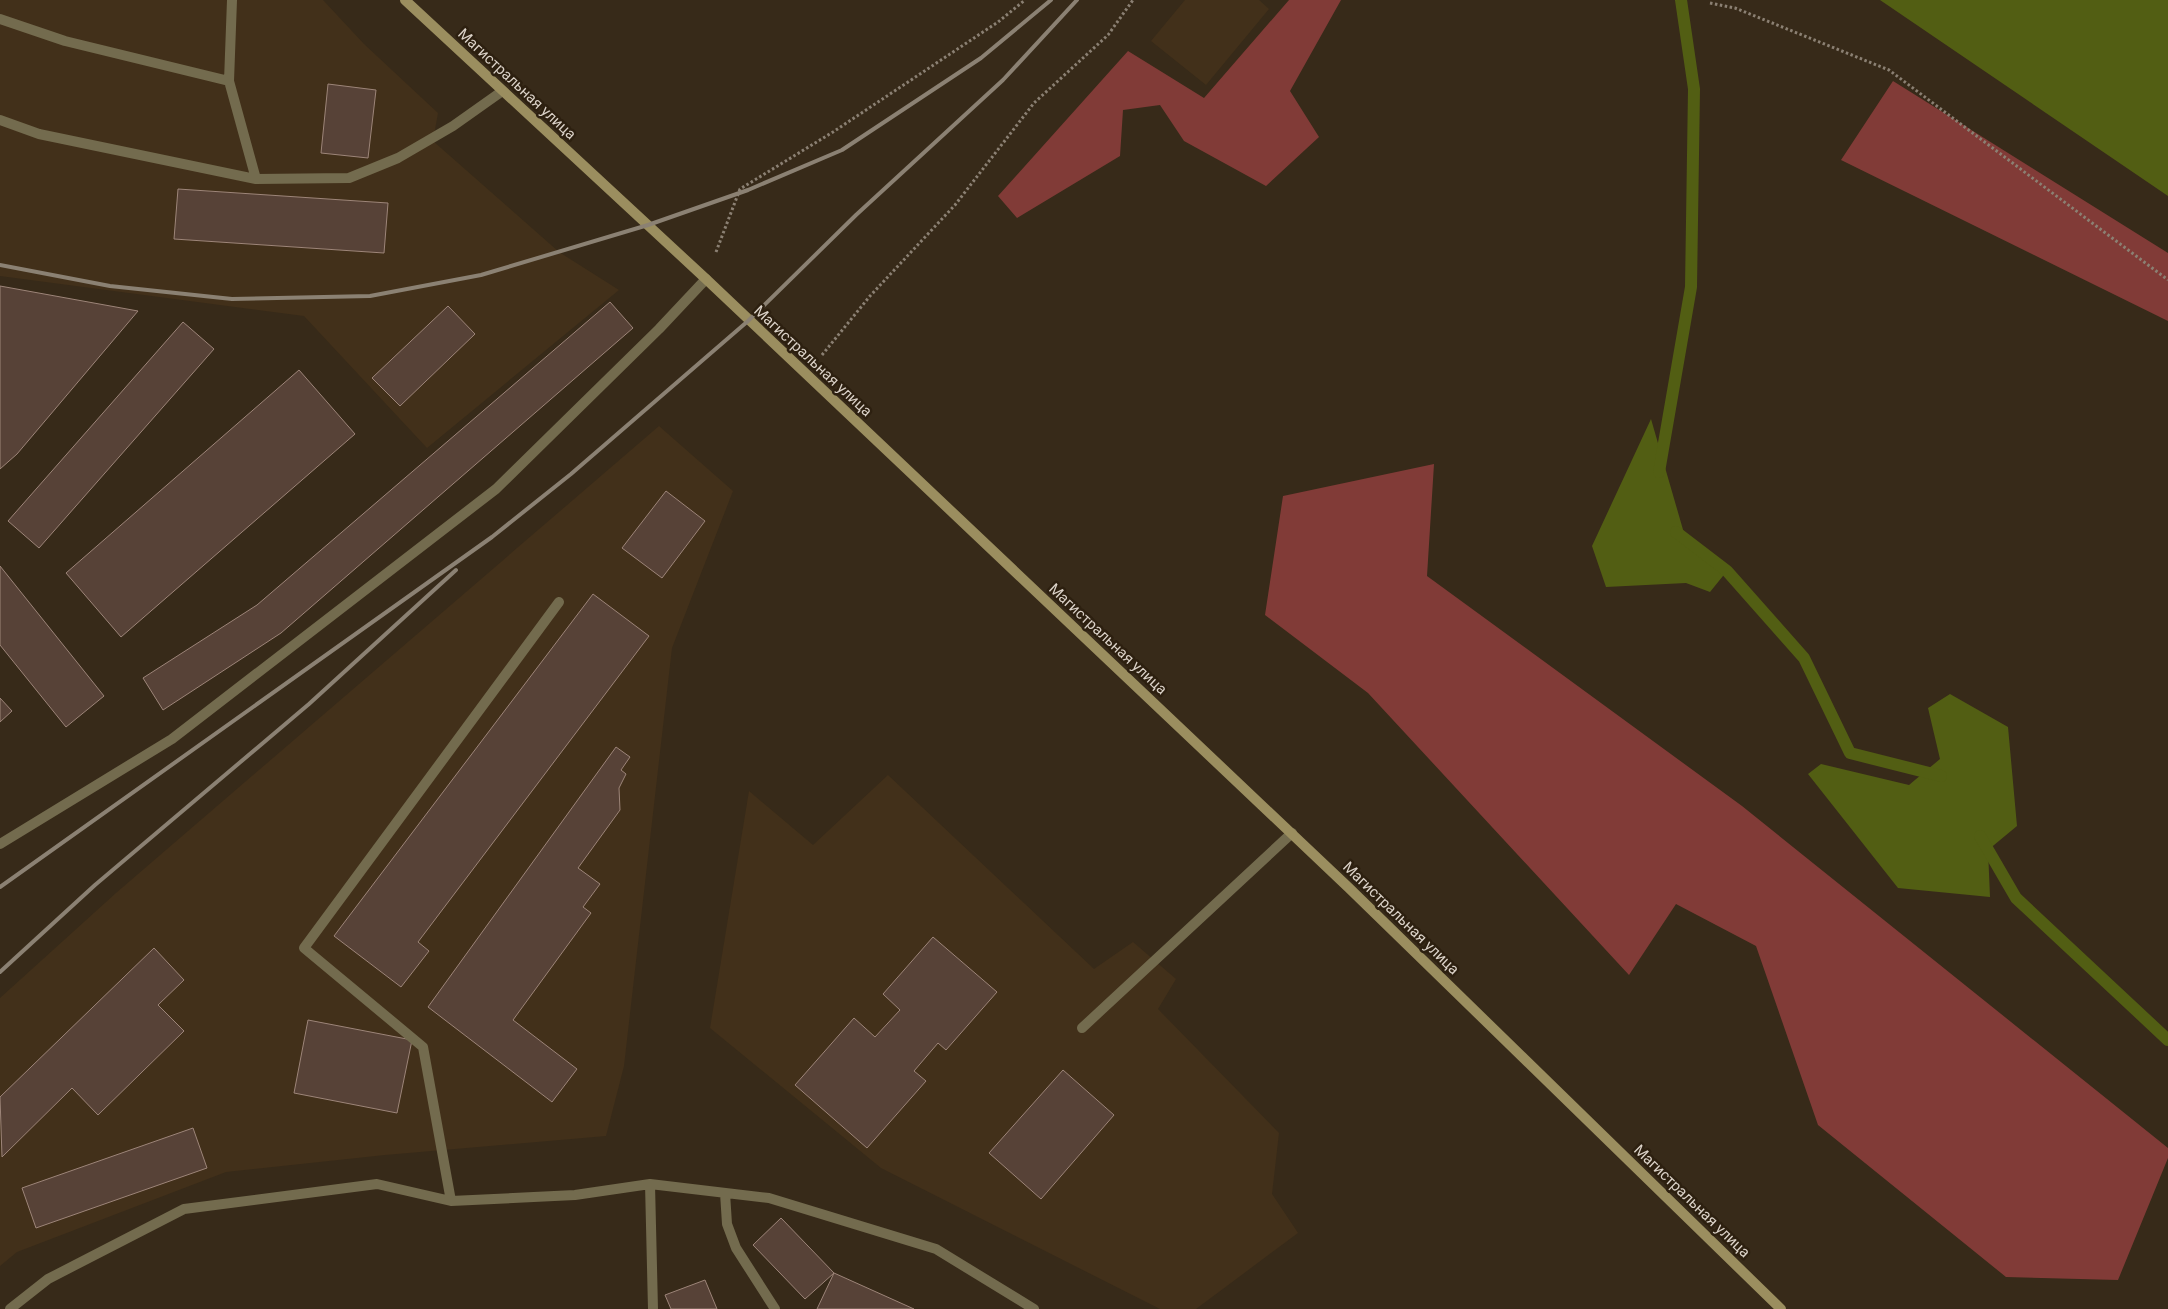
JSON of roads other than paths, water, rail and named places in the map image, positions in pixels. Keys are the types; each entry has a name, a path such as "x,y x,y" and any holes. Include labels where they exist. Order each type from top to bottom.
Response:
{"main road":[{"name":"Магистральная улица","path":"405,0 501,92 706,279 1292,833 1781,1309"}],"lane":[{"path":"232,0 229,81 256,179"},
{"path":"0,19 65,41 229,81"},
{"path":"0,120 39,134 256,179 349,178 398,158 453,126 501,92"},
{"path":"0,844 172,739 496,489 659,329 706,279"},
{"path":"451,1201 423,1047 304,948 559,602"},
{"path":"1082,1028 1292,833"},
{"path":"10,1309 48,1279 184,1209 377,1184 451,1201 575,1195 650,1184 768,1198 936,1249 1034,1309"},
{"path":"650,1184 653,1309"},
{"path":"725,1193 727,1224 736,1248 775,1309"}],"waterway":[{"path":"1659,472 1691,287 1694,89 1681,0"},
{"path":"1676,532 1727,571 1804,658 1850,753 1941,776"},
{"path":"1980,836 2016,898 2168,1040"}],"railway":[{"path":"0,265 110,286 232,299 370,296 481,275 648,225 748,190 842,150 981,58 1051,0"},
{"path":"0,887 492,537 571,474 748,321 856,215 1003,80 1077,0"},
{"path":"0,972 95,885 309,704 456,570"}]}
